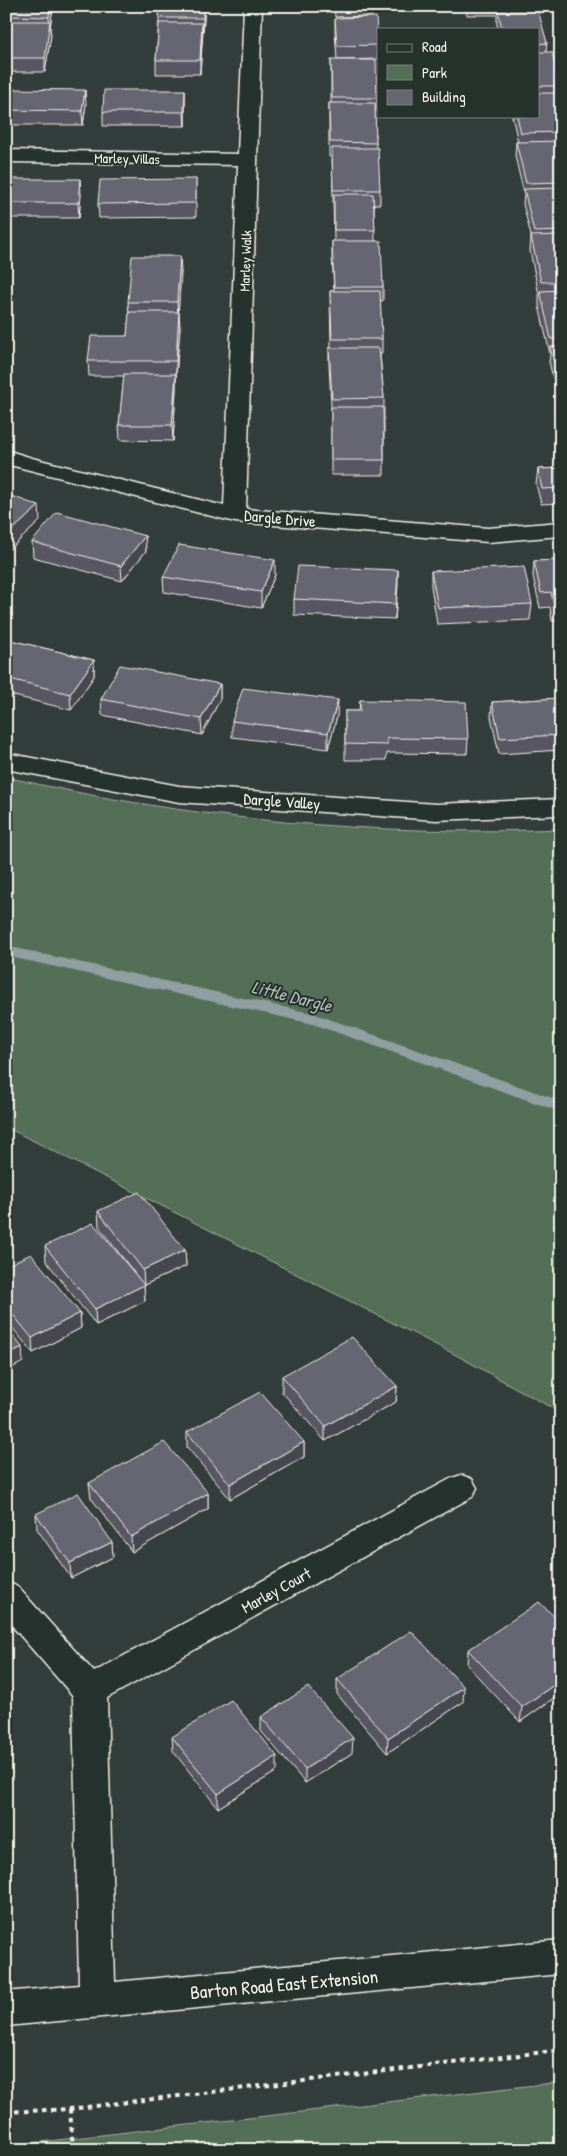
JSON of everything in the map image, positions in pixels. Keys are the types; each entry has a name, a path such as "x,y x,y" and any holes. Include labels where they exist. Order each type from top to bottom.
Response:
{"street":[{"name":"Marley Walk","path":"235,515 253,6"},
{"name":"Marley Villas","path":"6,156 249,160"},
{"name":"Dargle Drive","path":"6,456 24,463 235,515 488,535 561,529"},
{"name":"Dargle Valley","path":"6,761 179,794 436,812 561,807"},
{"name":"Marley Court","path":"90,1691 462,1488"},
{"path":"6,1596 90,1691 98,2001"},
{"name":"Barton Road East Extension","path":"6,2009 561,1957"}],"path":[{"path":"6,2112 70,2109 561,2050"},
{"path":"70,2109 73,2150"},
{"path":"553,2150 561,2148"}],"green space":[{"path":"6,777 74,792 143,804 282,822 422,830 492,831 561,829 561,1413 456,1355 6,1127"},
{"path":"561,2082 561,2150 6,2150 6,2146"}],"building":[{"path":"7,6 50,6 49,17 6,16"},
{"path":"160,6 203,6 203,18 159,18"},
{"path":"538,10 547,43 540,44 540,28 502,28 498,11"},
{"path":"376,17 377,45 337,46 335,18"},
{"path":"6,21 50,21 45,58 6,58"},
{"path":"159,23 202,23 200,60 156,60"},
{"path":"540,52 552,52 559,86 540,86"},
{"path":"331,60 376,60 377,98 332,98"},
{"path":"6,89 85,90 82,111 6,110"},
{"path":"104,90 185,90 184,112 103,112"},
{"path":"540,93 556,93 561,111 561,132 521,133 517,118 540,118"},
{"path":"329,103 375,103 376,143 330,142"},
{"path":"561,141 561,182 526,183 516,142"},
{"path":"332,148 378,148 380,190 333,190"},
{"path":"6,179 80,179 78,203 6,203"},
{"path":"196,179 196,203 98,204 100,180"},
{"path":"561,188 561,231 534,232 524,189"},
{"path":"334,194 373,194 375,230 334,230"},
{"path":"561,235 561,282 541,282 531,236"},
{"path":"332,241 381,241 383,287 334,287"},
{"path":"132,256 180,256 177,302 128,302"},
{"path":"561,290 561,339 551,339 540,291"},
{"path":"330,291 380,291 382,339 332,339"},
{"path":"129,312 179,312 176,361 88,361 91,336 127,336"},
{"path":"561,346 561,390 550,347"},
{"path":"329,348 379,348 384,398 332,399"},
{"path":"124,374 176,374 172,425 119,425"},
{"path":"556,394 561,394 561,423"},
{"path":"331,407 383,407 384,460 331,460"},
{"path":"561,468 561,488 542,489 538,469"},
{"path":"6,494 39,506 9,533 6,532"},
{"path":"57,512 145,536 121,566 32,542"},
{"path":"179,545 275,560 261,592 163,577"},
{"path":"561,560 561,605 554,606 551,592 541,593 534,561"},
{"path":"298,566 398,570 396,604 294,599"},
{"path":"524,567 532,604 438,608 431,571"},
{"path":"6,639 94,660 70,694 6,678"},
{"path":"120,665 220,684 201,719 101,699"},
{"path":"243,688 338,700 328,733 232,721"},
{"path":"561,698 561,735 500,738 492,702"},
{"path":"360,700 466,702 468,739 387,738 387,745 345,744 345,711 360,711"},
{"path":"139,1192 185,1250 143,1270 98,1211"},
{"path":"93,1223 144,1285 95,1309 45,1246"},
{"path":"31,1254 80,1313 32,1338 6,1306 6,1266"},
{"path":"6,1327 22,1347 6,1355"},
{"path":"352,1337 397,1386 325,1426 282,1376"},
{"path":"260,1392 304,1442 230,1484 187,1432"},
{"path":"164,1442 208,1493 131,1537 89,1483"},
{"path":"78,1493 112,1542 70,1563 36,1514"},
{"path":"539,1602 561,1623 561,1680 522,1707 468,1650"},
{"path":"411,1631 464,1687 388,1738 337,1679"},
{"path":"308,1687 353,1738 305,1769 261,1717"},
{"path":"231,1700 277,1756 218,1794 172,1737"}],"waterway":[{"name":"Little Dargle","path":"6,951 315,1019 561,1107"}]}
